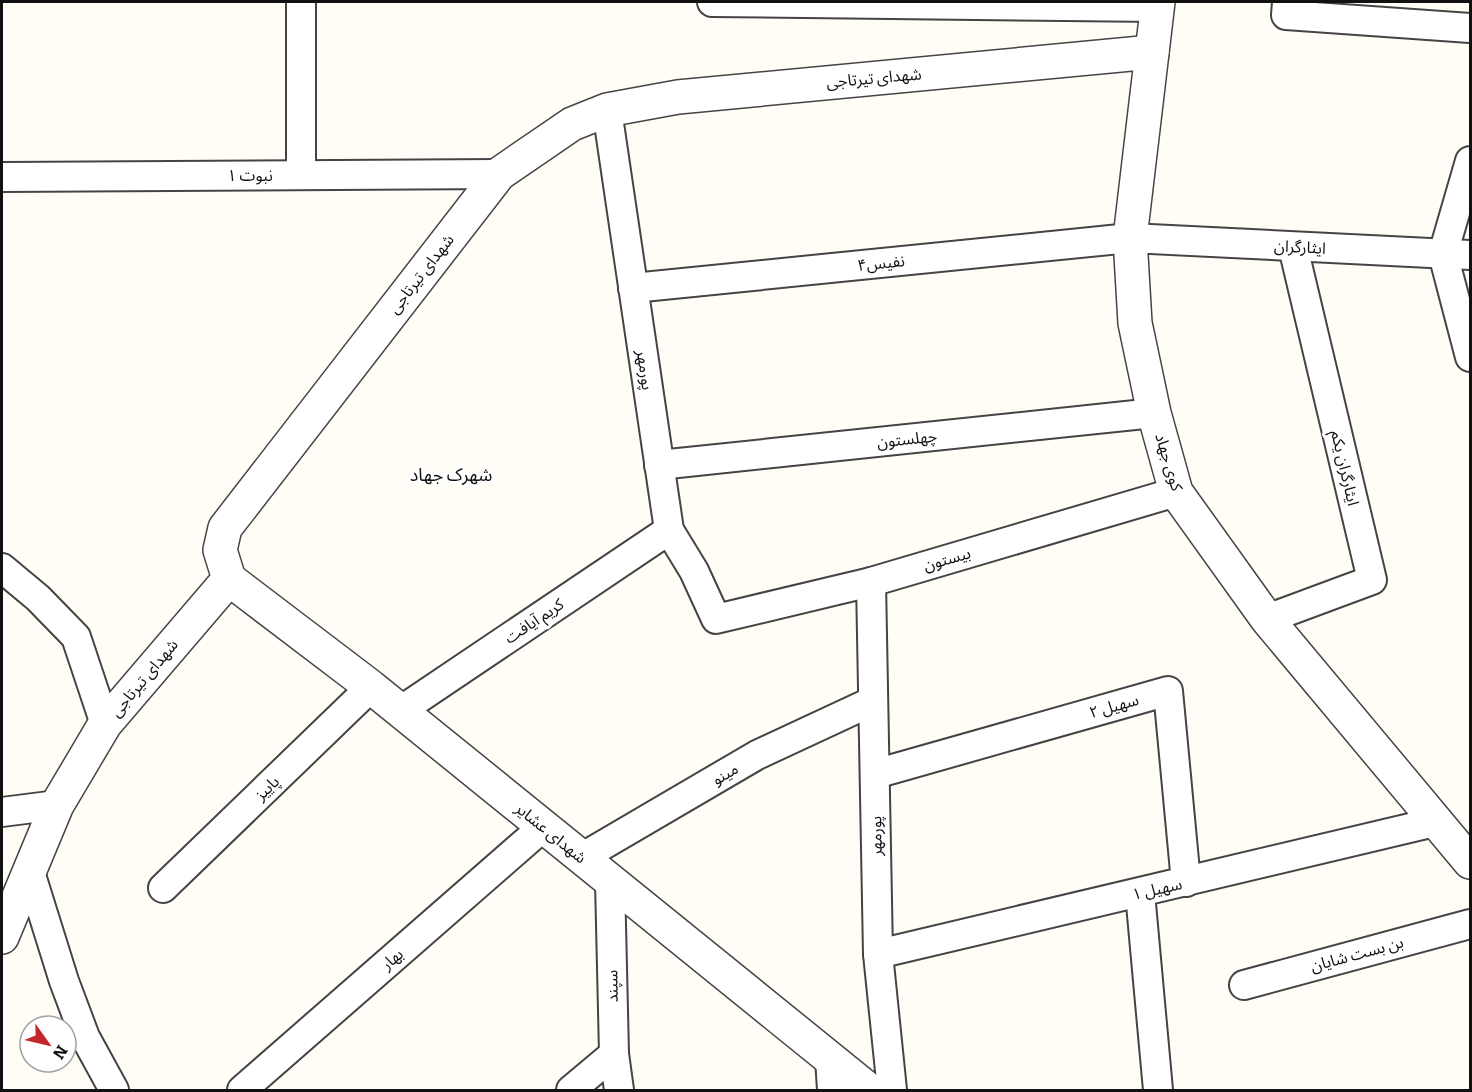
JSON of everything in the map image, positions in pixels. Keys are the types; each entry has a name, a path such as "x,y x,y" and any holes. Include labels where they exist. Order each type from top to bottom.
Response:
{"street":[{"path":"301,2 301,175"},
{"path":"712,2 1158,4"},
{"path":"1287,2 1286,15 1470,28"},
{"name":"کوی جهاد","path":"1158,4 1130,238 1135,323 1154,413 1176,492 1267,619 1470,862"},
{"name":"شهدای تیرتاجی","path":"2,937 57,805 105,724 229,579 220,550 225,528 499,174 572,124 607,110 678,97 1152,52"},
{"name":"پورمهر","path":"607,110 669,530 694,571 716,619"},
{"path":"1470,161 1457,255 1470,357"},
{"name":"نبوت ۱","path":"2,177 499,174"},
{"name":"ایثارگران","path":"1130,238 1457,255"},
{"name":"نفیس۴","path":"633,288 1130,238"},
{"name":"ایثارگران یکم","path":"1267,619 1372,580 1293,247"},
{"name":"چهلستون","path":"659,465 1154,413"},
{"name":"بیستون","path":"716,619 871,582 1176,492"},
{"name":"کریم آیافت","path":"400,711 669,530"},
{"path":"2,568 38,598 76,637 105,724"},
{"name":"شهدای عشایر","path":"229,579 370,687 870,1090"},
{"name":"پورمهر","path":"871,582 878,954 892,1090"},
{"name":"پاییز","path":"163,888 370,687"},
{"name":"سهیل ۲","path":"875,774 1168,691 1186,882"},
{"name":"مینو","path":"581,858 757,755 873,701"},
{"path":"2,812 57,805"},
{"name":"سهیل ۱","path":"878,954 1435,822"},
{"name":"بهار","path":"242,1090 543,827"},
{"path":"30,872 64,981 81,1026 114,1090"},
{"name":"سپند","path":"610,880 614,1054 619,1090"},
{"path":"1140,893 1158,1090"},
{"name":"بن بست شایان","path":"1244,985 1470,924"},
{"path":"571,1090 614,1054"},
{"path":"830,1058 832,1090"}],"district":[{"name":"شهرک جهاد","path":"451,475"}]}
